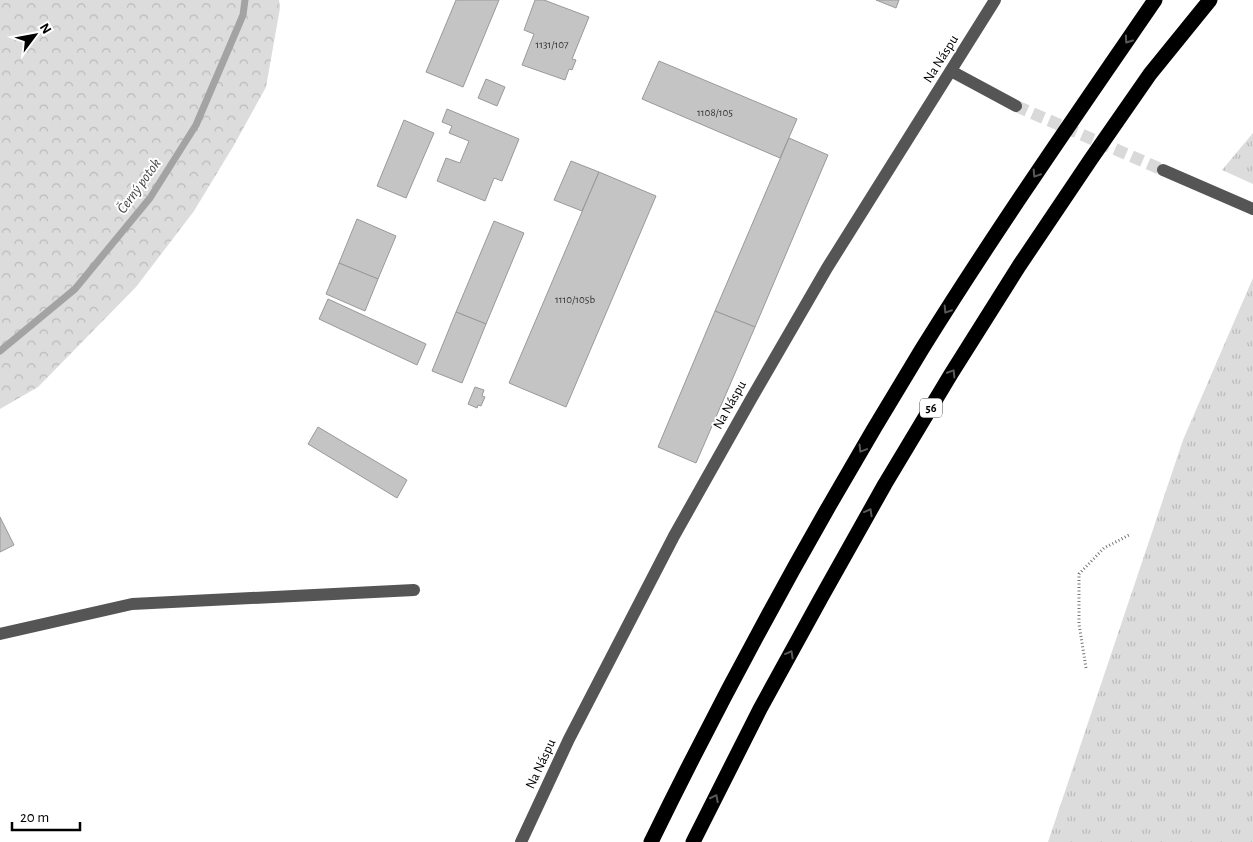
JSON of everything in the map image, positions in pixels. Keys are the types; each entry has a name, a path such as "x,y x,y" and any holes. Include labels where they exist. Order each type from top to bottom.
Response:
{"highway":[{"path":"651,842 726,694 864,446 923,348 989,245 1155,0"},
{"name":"56","path":"693,842 760,709 821,598 885,484 951,374 1019,266 1091,159 1150,74 1209,0"}],"street":[{"name":"Na Náspu","path":"521,842 569,739 674,536 750,400 827,268 995,0"},
{"path":"951,71 1016,106"},
{"path":"1163,170 1253,209"},
{"path":"0,634 132,604 414,590"}],"path":[{"path":"1086,668 1078,624 1080,574 1104,548 1131,534"}],"green space":[{"path":"0,0 279,0 280,8 266,87 194,211 136,287 38,387 0,409"},
{"path":"1253,133 1253,184 1222,170"},
{"path":"1253,278 1253,842 1048,842 1183,440"}],"building":[{"path":"456,0 499,0 463,87 426,72"},
{"path":"535,0 544,0 589,17 572,59 576,60 572,70 569,69 565,80 522,65 534,34 524,30"},
{"path":"876,0 899,0 896,8"},
{"path":"659,61 797,119 780,158 642,99"},
{"path":"486,79 505,87 497,106 478,98"},
{"path":"447,109 519,139 502,181 494,178 485,201 437,181 446,158 460,163 469,141 449,133 452,126 442,122"},
{"path":"404,120 434,133 406,198 377,186"},
{"path":"789,138 828,155 755,327 715,311"},
{"path":"571,161 599,172 582,211 554,200"},
{"path":"599,172 656,196 566,407 509,383"},
{"path":"357,219 396,236 378,279 339,263"},
{"path":"494,221 524,233 486,324 456,312"},
{"path":"339,263 378,279 365,311 326,294"},
{"path":"328,299 426,344 417,365 319,319"},
{"path":"715,311 755,327 696,463 658,447"},
{"path":"456,312 486,324 462,383 432,371"},
{"path":"475,387 484,390 482,396 485,397 481,406 478,405 477,408 468,404"},
{"path":"318,427 407,480 397,498 308,444"},
{"path":"0,517 14,545 0,552"}],"waterway":[{"name":"Černý potok","path":"0,351 75,289 150,198 196,125 243,15 245,0"}],"tunnel":[{"path":"1016,106 1163,170"}]}
